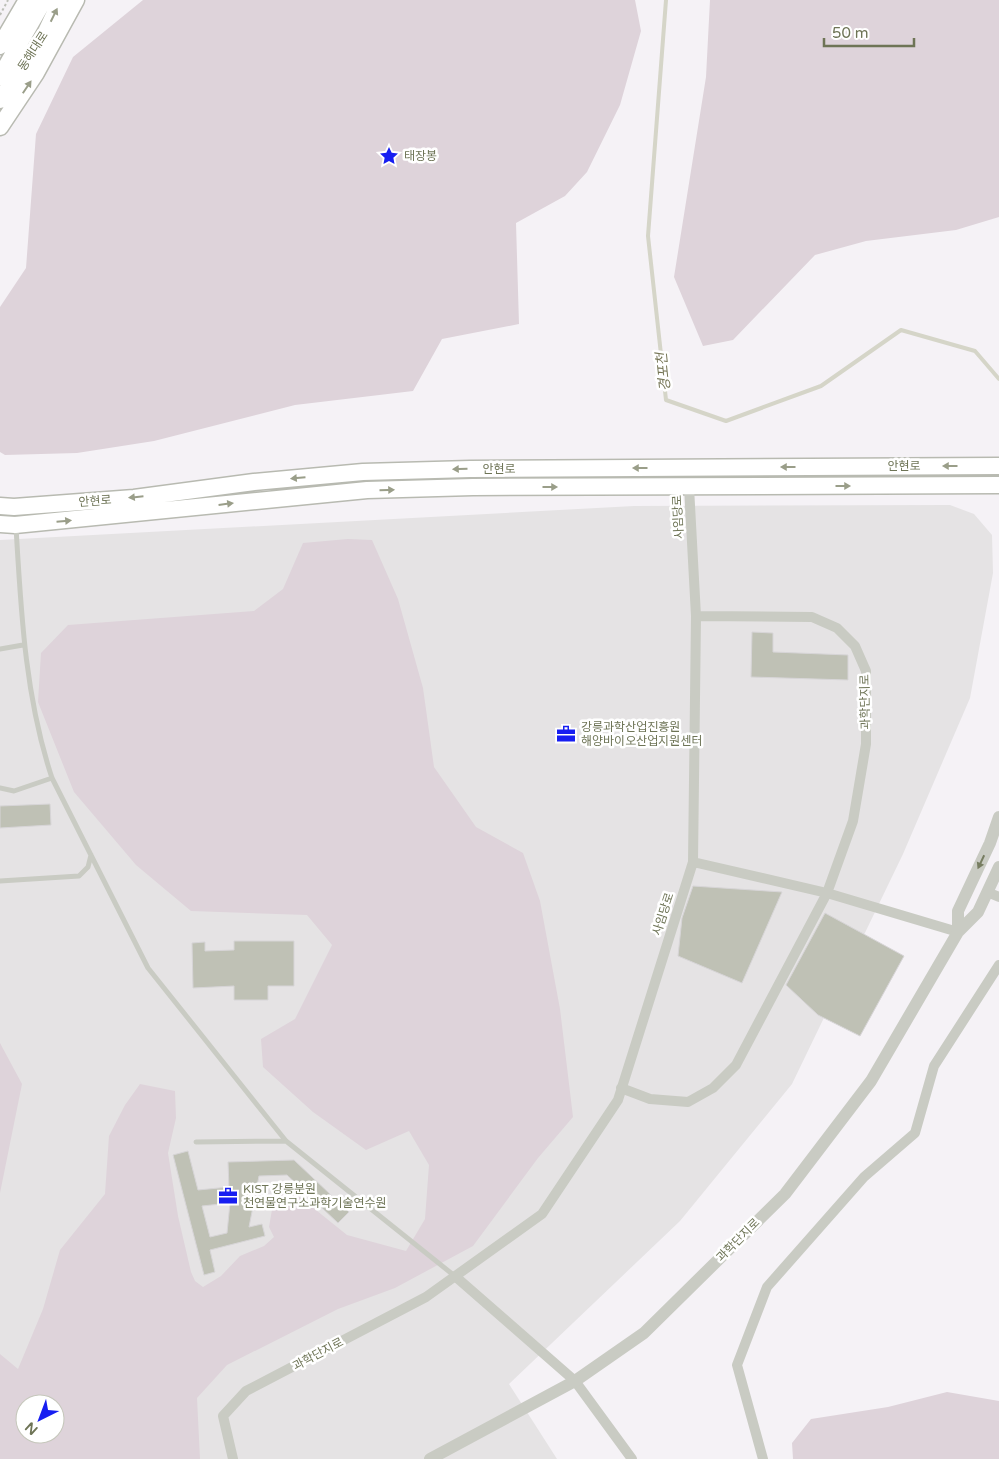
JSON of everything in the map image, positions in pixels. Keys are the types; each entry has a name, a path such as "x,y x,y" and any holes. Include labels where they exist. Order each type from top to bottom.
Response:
{"highway":[{"path":"0,46 27,0"},
{"name":"동해대로","path":"0,77 44,0"},
{"name":"동해대로","path":"0,100 46,32 61,0"},
{"path":"0,127 36,74 76,0"},
{"name":"안현로","path":"7,506 134,498 254,482 363,472 999,466"},
{"path":"689,468 689,487"},
{"name":"안현로","path":"8,524 367,490 473,487 999,485"}],"street":[{"name":"사임당로","path":"456,1277 542,1214 618,1100 693,862 696,616 689,487"},
{"path":"7,506 8,524"},
{"name":"과학단지로","path":"621,1088 650,1099 688,1102 713,1088 736,1065 827,893 853,821 866,744 866,671 855,646 837,628 812,617 696,616"},
{"name":"과학단지로","path":"958,932 958,911 990,843 999,817"},
{"path":"693,862 827,893 958,932"},
{"name":"과학단지로","path":"430,1459 575,1381 644,1333 785,1194 871,1080 958,932 993,894 999,866"},
{"path":"762,1459 738,1364 767,1287 864,1177 915,1134 934,1066 999,965"},
{"path":"456,1277 575,1381 632,1459"},
{"name":"과학단지로","path":"233,1459 223,1416 246,1391 426,1297 456,1277"}],"lane":[{"path":"8,524 23,645 44,752 52,778 148,968 286,1141 456,1277"},
{"path":"0,649 23,645"},
{"path":"0,788 14,791 52,778"},
{"path":"0,881 79,876 88,867 91,855"},
{"path":"196,1142 286,1141"}],"path":[{"path":"0,15 8,0"}],"shaded area":[{"path":"143,0 635,0 641,31 620,105 587,172 565,196 516,223 519,324 442,339 413,391 295,405 154,441 77,453 5,455 0,452 0,307 26,268 36,134 73,57"},
{"path":"710,0 999,0 999,217 956,230 866,241 815,255 733,340 703,346 674,277 706,77"},
{"path":"950,505 974,514 992,535 993,573 970,698 903,854 792,1084 680,1221 509,1384 557,1459 0,1459 0,540 634,506"},
{"path":"348,539 372,540 398,599 423,688 434,767 476,827 523,853 540,901 560,1009 573,1117 538,1158 473,1246 395,1288 338,1309 227,1365 197,1398 200,1459 0,1459 0,1354 18,1369 43,1309 60,1250 105,1194 109,1136 125,1105 140,1084 175,1091 176,1118 168,1153 178,1216 191,1272 195,1281 203,1287 221,1276 240,1256 264,1246 274,1237 269,1227 274,1198 286,1192 296,1194 347,1235 406,1251 425,1219 429,1165 409,1131 366,1150 313,1112 263,1067 261,1039 295,1019 332,945 307,915 191,911 136,865 74,792 38,702 41,653 68,625 254,611 283,589 303,543"},
{"path":"0,1043 22,1084 0,1193"},
{"path":"947,1392 999,1401 999,1459 793,1459 792,1443 811,1419 888,1407"}],"building":[{"path":"752,632 773,633 773,652 848,655 848,680 751,677"},
{"path":"50,804 51,825 0,828 0,806"},
{"path":"693,886 782,892 742,983 678,956 682,918"},
{"path":"825,913 904,956 860,1036 818,1015 786,985"},
{"path":"234,941 294,941 294,986 268,986 268,1000 234,1000 234,986 193,988 192,943 205,942 205,951 234,950"},
{"path":"188,1151 198,1190 229,1187 228,1162 294,1160 349,1212 338,1223 287,1175 259,1176 249,1227 262,1224 265,1236 210,1250 215,1272 204,1275 173,1155","holes":["230,1203 227,1233 210,1237 202,1206"]}],"waterway":[{"name":"경포천","path":"666,0 648,236 666,400 726,421 821,386 901,330 975,351 999,379"}],"place":[{"name":"태장봉","path":"389,156"},
{"name":"강릉과학산업진흥원 해양바이오산업지원센터","path":"566,734"},
{"name":"KIST 강릉분원 천연물연구소과학기술연수원","path":"228,1196"}]}
